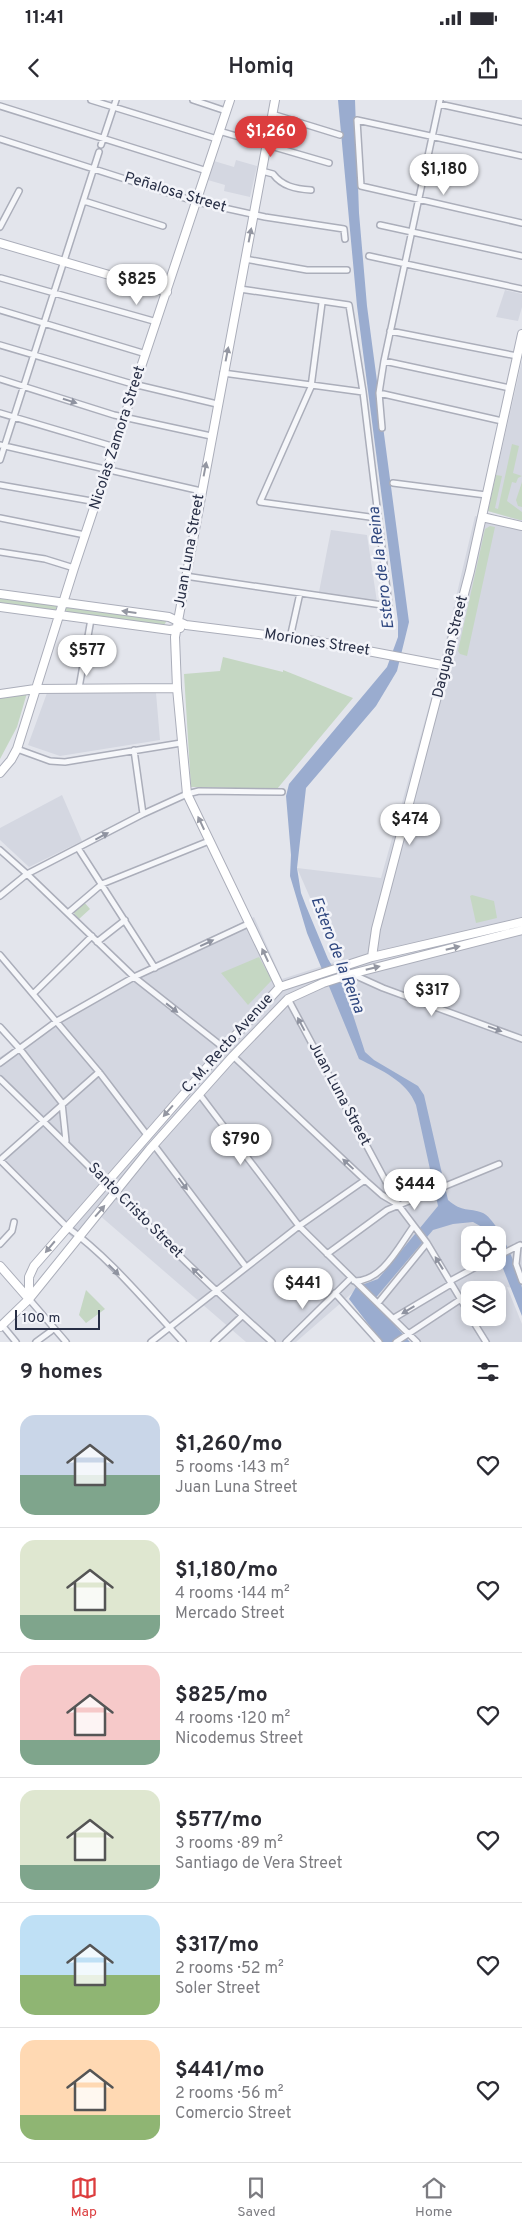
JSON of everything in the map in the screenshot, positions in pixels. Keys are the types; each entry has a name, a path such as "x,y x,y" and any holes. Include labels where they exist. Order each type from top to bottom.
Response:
{"main road":[{"name":"Nicolas Zamora Street","path":"0,773 17,749 74,568 230,100"},
{"name":"Juan Luna Street","path":"275,100 254,215 248,260 240,289 223,373 175,629 177,688 187,794 280,987"},
{"path":"0,244 167,292"},
{"name":"Dagupan Street","path":"372,957 376,929 447,666 522,334"},
{"path":"482,517 522,526"},
{"name":"Moriones Street","path":"0,594 169,617 186,626"},
{"name":"Moriones Street","path":"0,607 175,629 186,626 290,638 447,666"},
{"path":"0,694 35,688 177,688"},
{"name":"C. M. Recto Avenue","path":"34,1266 147,1135 280,987 320,972 372,957 522,922"},
{"name":"C. M. Recto Avenue","path":"1,1326 29,1299 154,1146 233,1056 288,999 340,977 522,930"},
{"path":"0,1266 29,1299"},
{"path":"34,1266 33,1272 37,1276 46,1276"},
{"path":"29,1299 30,1277 34,1266"}],"street":[{"path":"91,100 113,108 266,146 329,164"},
{"path":"101,145 116,100"},
{"path":"193,100 226,111"},
{"path":"382,428 379,393 384,361 440,102 522,122"},
{"path":"0,106 207,171"},
{"path":"272,114 340,135"},
{"path":"522,156 357,120 361,186 522,223"},
{"name":"Peñalosa Street","path":"0,139 197,202 254,215 344,229 346,238"},
{"path":"0,460 2,445 34,355 99,152"},
{"path":"262,171 273,174 277,180 291,187 311,190"},
{"path":"0,227 19,191"},
{"path":"84,201 162,226"},
{"path":"380,225 522,256"},
{"path":"369,256 522,289"},
{"path":"248,260 307,270 347,270"},
{"path":"1,278 157,322"},
{"path":"185,576 389,606 363,392 349,305 322,303 240,289"},
{"path":"322,303 311,387 260,502 377,518"},
{"path":"0,310 146,354"},
{"path":"390,331 517,356"},
{"path":"0,345 136,385 217,404"},
{"path":"384,361 510,388"},
{"path":"223,373 311,387 363,392"},
{"path":"0,379 125,418 211,436"},
{"path":"379,393 502,421"},
{"path":"0,413 115,448"},
{"path":"2,445 201,491"},
{"path":"393,483 486,495"},
{"path":"0,485 97,502"},
{"path":"0,518 85,535"},
{"path":"0,552 45,559 74,568"},
{"path":"290,638 300,593"},
{"path":"79,688 92,619"},
{"path":"17,749 58,762 181,743"},
{"path":"134,750 143,814"},
{"path":"0,896 28,874 143,814 187,794 199,791 282,792"},
{"path":"68,913 102,884 209,841"},
{"path":"78,848 155,968"},
{"path":"0,850 28,874 134,977 224,1048"},
{"path":"97,942 125,920"},
{"path":"0,1063 57,1021 134,977 250,923"},
{"path":"34,993 92,936"},
{"path":"0,955 99,1072 147,1135"},
{"path":"352,974 383,988 522,1039"},
{"name":"Juan Luna Street","path":"288,999 399,1206 426,1243 461,1299"},
{"path":"0,1027 20,1048 62,1103 66,1142"},
{"path":"233,1056 365,1180 399,1206"},
{"path":"99,1072 0,1160 67,1228 79,1236 130,1286 183,1342"},
{"name":"Santo Cristo Street","path":"0,1079 215,1291 272,1342"},
{"path":"200,1095 299,1226 371,1298 394,1318 408,1335 418,1342"},
{"path":"154,1146 246,1267"},
{"path":"327,1254 376,1217 433,1190 499,1164"},
{"path":"151,1342 299,1226 365,1180"},
{"path":"0,1244 12,1231 14,1222"},
{"path":"353,1279 361,1281 376,1276 414,1227"},
{"path":"378,1303 426,1243"},
{"path":"506,1252 517,1246 516,1264 522,1280"},
{"path":"394,1318 469,1271"},
{"path":"286,1342 335,1293 353,1279"},
{"path":"335,1293 379,1342"},
{"path":"29,1299 66,1342"},
{"path":"396,1342 461,1299"},
{"path":"214,1342 242,1316"},
{"path":"1,1326 16,1342"},
{"name":"Juan Luna Street","path":"477,1326 486,1342"},
{"path":"36,1342 51,1331 52,1327"}],"shaded area":[{"path":"236,160 257,166 250,197 224,191 225,185 208,180 214,161 234,167"},
{"path":"505,290 522,294 522,307 518,321 496,317"},
{"path":"522,360 522,521 488,511"},
{"path":"475,516 522,527 522,1289 507,1287 522,1324 522,1342 419,1342 358,1288 296,1342 246,1342 98,1214 75,1241 3,1160 46,1120 0,1084 0,1057 139,971 254,917 282,979 338,961 297,868 381,878 439,670"},
{"path":"331,530 367,535 377,602 319,592"},
{"path":"47,693 156,693 160,740 60,756 28,745"},
{"path":"62,795 82,841 29,867 0,840 0,828"}],"green space":[{"path":"512,444 519,446 513,473 522,476 518,478 516,483 512,482 507,501 522,512 522,520 488,511 496,475 502,476 495,508 498,509"},
{"path":"522,482 522,507 518,506 516,500"},
{"path":"490,526 495,527 467,656 460,654 458,651 485,529"},
{"path":"0,597 58,605 55,612 0,605"},
{"path":"66,606 165,618 166,622 164,625 64,613"},
{"path":"223,657 283,672 283,670 353,698 277,789 191,787 184,674 220,671"},
{"path":"27,693 17,727 0,759 0,698"},
{"path":"470,896 494,901 497,918 476,923"},
{"path":"84,902 90,909 79,919 73,912"},
{"path":"259,957 272,980 248,1005 221,973"},
{"path":"86,1290 105,1309 86,1323 79,1315"}],"water":[{"path":"338,100 355,100 359,213 367,306 409,622 397,671 376,706 306,788 297,868 301,893 328,959 343,984 365,1052 374,1060 418,1086 424,1095 448,1200 458,1207 483,1213 495,1226 480,1226 473,1222 453,1224 433,1230 373,1301 410,1342 382,1342 349,1299 356,1287 378,1279 438,1206 416,1105 400,1083 359,1059 307,933 290,876 291,855 286,796 289,784 387,667 398,637 398,622 357,306"},
{"path":"506,1245 517,1270 522,1288 522,1316 504,1271 506,1271"}],"water label":[{"name":"Estero de la Reina","path":"382,568"},
{"name":"Estero de la Reina","path":"337,955"}]}
